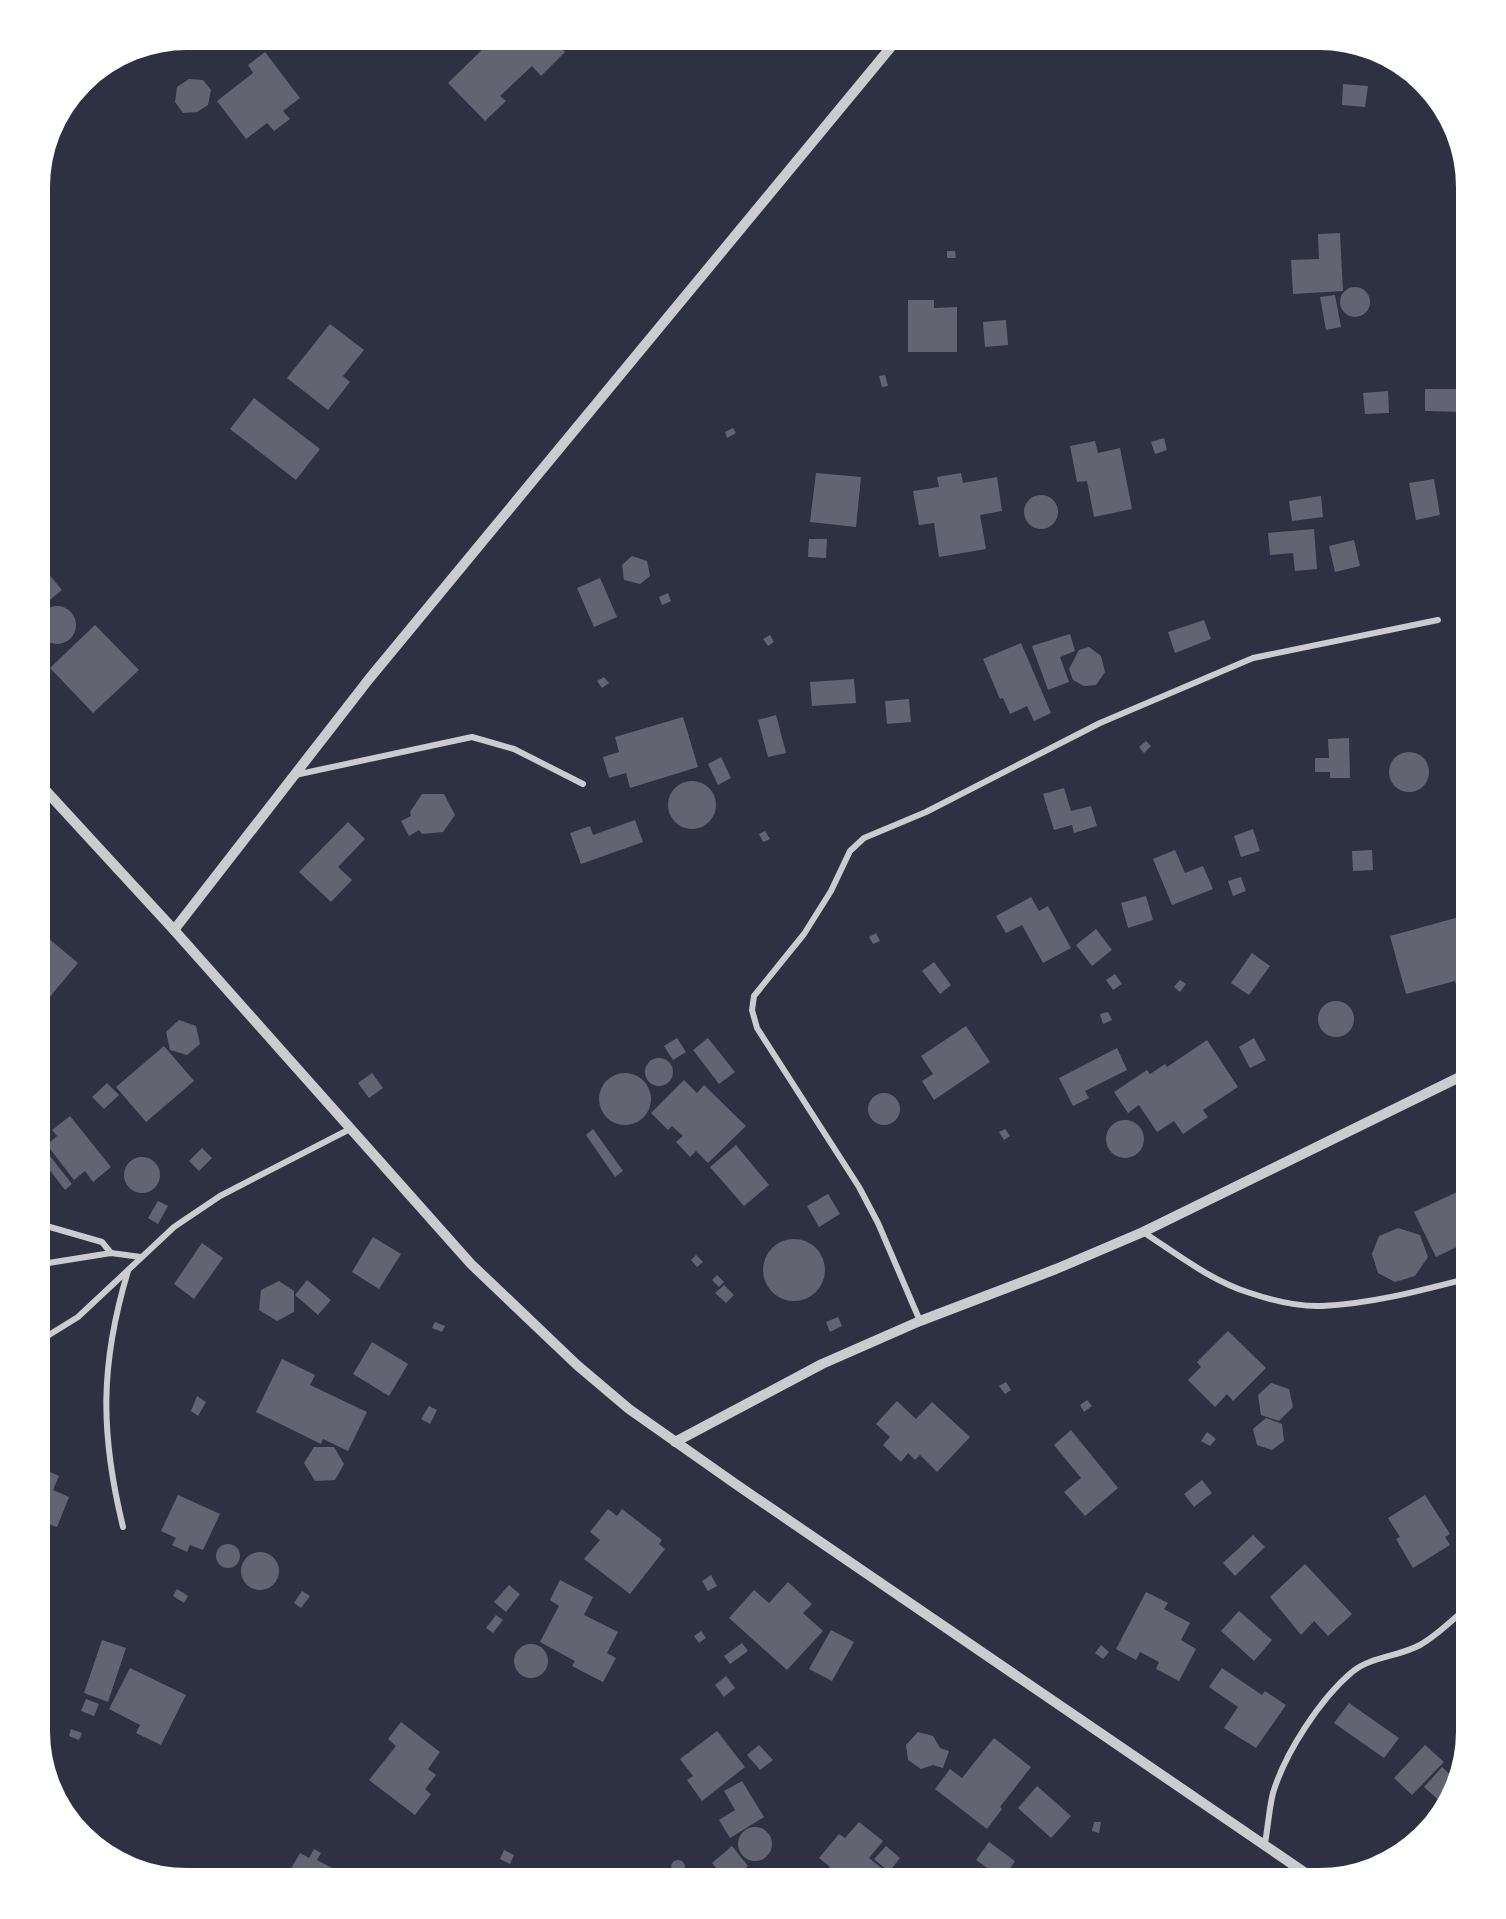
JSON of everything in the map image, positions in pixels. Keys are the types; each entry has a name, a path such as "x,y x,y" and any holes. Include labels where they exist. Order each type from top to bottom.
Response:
{"street":[{"path":"174,930 369,679 891,47"},
{"path":"920,1321 864,1196 757,1028 752,1011 754,996 804,934 831,891 850,851 864,838 926,812 1100,723 1253,658 1438,620"},
{"path":"294,776 472,737 514,748 584,784"},
{"path":"47,792 174,930 471,1264 528,1321 629,1409 1306,1872"},
{"path":"675,1442 822,1364 920,1321 1056,1269 1143,1232 1460,1077"},
{"path":"46,1337 78,1317 174,1227 220,1196 351,1129"},
{"path":"46,1226 102,1242 111,1253"},
{"path":"1143,1232 1211,1276 1250,1293 1289,1302 1321,1306 1425,1290 1460,1281"},
{"path":"46,1263 111,1253 141,1257"},
{"path":"123,1527 114,1488 107,1438 106,1388 113,1320 128,1270"},
{"path":"1265,1843 1273,1795 1284,1764 1305,1728 1330,1696 1353,1671 1379,1657 1401,1653 1420,1644 1460,1613"}],"building":[{"path":"486,46 559,46 565,52 541,76 532,66 500,96 506,101 485,121 448,83"},
{"path":"265,52 300,98 283,111 290,119 274,131 267,123 246,139 217,101 253,73 248,65"},
{"path":"189,79 203,80 211,90 208,105 197,112 183,113 175,102 177,87"},
{"path":"1343,84 1368,86 1365,107 1342,105"},
{"path":"1340,233 1343,291 1293,294 1291,260 1319,259 1318,234"},
{"path":"947,251 955,251 956,258 947,258"},
{"path":"1355,287 1361,288 1369,296 1369,308 1361,316 1355,317 1349,316 1341,308 1340,302 1341,296 1349,288"},
{"path":"1335,295 1341,327 1326,330 1320,297"},
{"path":"908,300 934,300 934,308 957,307 957,352 908,352"},
{"path":"1006,320 1008,345 985,347 983,322"},
{"path":"330,324 364,350 343,376 350,382 328,410 287,378"},
{"path":"885,375 888,386 882,387 879,376"},
{"path":"1425,389 1460,389 1460,412 1425,411"},
{"path":"1388,391 1389,413 1365,414 1363,393"},
{"path":"254,398 320,449 296,480 230,429"},
{"path":"733,428 736,433 727,438 725,432"},
{"path":"1164,438 1167,450 1155,454 1151,442"},
{"path":"1095,441 1098,453 1120,448 1132,509 1094,517 1087,481 1077,482 1070,446"},
{"path":"816,473 861,477 856,527 810,522"},
{"path":"961,473 963,483 997,477 1002,511 980,515 986,549 939,557 934,523 919,525 913,491 939,487 937,477"},
{"path":"1434,479 1440,515 1416,520 1409,483"},
{"path":"1041,495 1053,500 1058,512 1053,524 1041,529 1029,524 1024,512 1029,500"},
{"path":"1321,496 1323,517 1292,521 1289,501"},
{"path":"1314,529 1317,569 1295,571 1293,553 1270,555 1268,533"},
{"path":"809,539 827,539 826,558 808,557"},
{"path":"1354,540 1360,566 1335,572 1329,546"},
{"path":"632,556 647,561 650,576 640,584 624,580 622,565"},
{"path":"47,572 62,590 47,602"},
{"path":"600,578 617,617 594,627 577,588"},
{"path":"668,593 671,601 662,605 659,597"},
{"path":"57,606 64,608 74,618 76,625 70,638 57,644 47,640 47,610"},
{"path":"1204,620 1211,639 1175,653 1168,632"},
{"path":"95,625 139,670 93,713 50,668"},
{"path":"1070,634 1075,651 1060,657 1069,682 1048,690 1032,646"},
{"path":"770,635 774,642 768,646 763,639"},
{"path":"1021,643 1051,713 1034,721 1027,706 1010,714 1003,698 1000,699 983,659"},
{"path":"1089,647 1101,656 1105,672 1096,685 1084,686 1073,680 1069,669 1079,650"},
{"path":"604,677 609,683 602,688 597,681"},
{"path":"854,679 856,703 812,706 810,682"},
{"path":"909,699 911,722 887,724 885,701"},
{"path":"776,715 786,753 768,757 758,720"},
{"path":"683,717 698,767 630,788 626,773 609,778 603,757 619,752 615,737"},
{"path":"1349,738 1350,778 1330,778 1330,772 1315,772 1315,758 1329,758 1328,739"},
{"path":"1146,741 1151,746 1144,753 1139,747"},
{"path":"1409,752 1417,753 1423,758 1428,764 1428,780 1423,786 1417,791 1409,792 1401,791 1395,786 1390,780 1389,772 1390,764 1395,758 1401,753"},
{"path":"721,757 731,778 718,785 708,764"},
{"path":"687,781 697,781 709,788 716,800 716,810 709,822 697,829 687,829 672,818 668,810 668,800 679,785"},
{"path":"1064,788 1071,811 1091,806 1097,826 1074,833 1072,825 1054,830 1043,794"},
{"path":"422,794 444,794 455,815 443,832 422,834 419,830 409,836 401,821 411,816 410,812"},
{"path":"635,820 643,842 581,864 570,833 590,826 593,835"},
{"path":"348,822 365,839 338,867 352,880 331,902 299,872"},
{"path":"1253,829 1260,851 1241,857 1234,836"},
{"path":"765,831 770,839 763,842 759,834"},
{"path":"1175,850 1185,873 1203,866 1213,889 1172,905 1153,859"},
{"path":"1372,850 1373,870 1353,871 1352,851"},
{"path":"1241,877 1246,891 1233,896 1228,881"},
{"path":"1146,896 1153,920 1128,928 1121,903"},
{"path":"1031,897 1039,911 1048,906 1071,948 1043,963 1022,925 1006,933 996,916"},
{"path":"1460,917 1460,999 1455,981 1406,994 1390,936"},
{"path":"1096,929 1112,950 1092,966 1076,945"},
{"path":"876,933 880,941 873,944 869,937"},
{"path":"47,937 78,963 46,1001"},
{"path":"1252,953 1270,966 1249,995 1231,983"},
{"path":"934,962 951,985 940,994 922,971"},
{"path":"1115,974 1122,984 1113,990 1106,980"},
{"path":"1180,980 1186,984 1180,992 1174,987"},
{"path":"1336,1001 1349,1006 1354,1019 1349,1032 1336,1037 1323,1032 1318,1019 1323,1006"},
{"path":"1108,1012 1112,1020 1103,1024 1100,1014"},
{"path":"179,1020 196,1026 200,1044 187,1055 170,1050 166,1032"},
{"path":"966,1026 990,1062 934,1100 922,1081 933,1074 921,1056"},
{"path":"677,1038 686,1052 673,1060 664,1046"},
{"path":"708,1038 735,1072 719,1084 693,1050"},
{"path":"1254,1038 1266,1060 1250,1068 1239,1047"},
{"path":"1207,1040 1238,1087 1203,1110 1208,1117 1183,1134 1174,1121 1157,1132 1139,1105 1128,1113 1114,1092 1147,1070 1150,1074 1165,1064 1167,1067"},
{"path":"164,1046 194,1081 146,1122 116,1087"},
{"path":"1117,1048 1127,1070 1085,1091 1089,1098 1073,1106 1059,1078"},
{"path":"659,1058 669,1062 673,1072 669,1082 659,1086 649,1082 645,1072 649,1062"},
{"path":"372,1073 383,1088 369,1098 358,1083"},
{"path":"620,1073 630,1073 644,1080 651,1099 644,1118 630,1125 620,1125 610,1121 603,1114 599,1104 599,1094 603,1084 610,1077"},
{"path":"684,1080 697,1093 704,1085 746,1126 708,1163 696,1151 690,1157 676,1142 683,1136 672,1126 668,1130 651,1113"},
{"path":"107,1083 119,1095 104,1109 92,1097"},
{"path":"884,1093 895,1098 900,1109 895,1120 884,1125 873,1120 868,1109 873,1098"},
{"path":"70,1116 111,1167 93,1182 85,1171 74,1180 47,1145 57,1136 52,1130"},
{"path":"1125,1120 1132,1121 1138,1126 1143,1132 1143,1146 1138,1152 1132,1157 1125,1158 1118,1157 1112,1152 1107,1146 1106,1139 1107,1132 1112,1126 1118,1121"},
{"path":"593,1129 623,1171 615,1177 586,1135"},
{"path":"1005,1129 1010,1136 1004,1140 999,1132"},
{"path":"736,1145 769,1185 744,1206 710,1167"},
{"path":"202,1148 212,1158 199,1171 189,1161"},
{"path":"46,1151 72,1184 65,1190 46,1166"},
{"path":"142,1157 155,1162 160,1175 155,1188 142,1193 129,1188 124,1175 129,1162"},
{"path":"1460,1191 1460,1245 1436,1257 1414,1212"},
{"path":"828,1194 840,1214 819,1227 807,1206"},
{"path":"158,1201 168,1206 158,1224 148,1218"},
{"path":"1398,1228 1420,1235 1428,1257 1415,1276 1395,1282 1378,1273 1372,1254 1379,1236"},
{"path":"373,1237 401,1254 379,1289 352,1272"},
{"path":"794,1239 806,1241 816,1248 823,1258 825,1270 823,1282 816,1292 806,1299 794,1301 782,1299 772,1292 765,1282 763,1270 765,1258 772,1248 782,1241"},
{"path":"202,1243 223,1258 194,1299 174,1284"},
{"path":"696,1255 703,1262 697,1267 691,1260"},
{"path":"717,1275 724,1282 719,1287 712,1280"},
{"path":"307,1280 331,1300 318,1315 295,1295"},
{"path":"279,1281 294,1291 294,1312 277,1321 259,1310 261,1290"},
{"path":"724,1285 734,1295 726,1303 715,1293"},
{"path":"838,1317 842,1326 830,1332 826,1322"},
{"path":"435,1322 445,1326 442,1332 432,1328"},
{"path":"1228,1331 1266,1368 1233,1401 1227,1394 1215,1407 1188,1380 1201,1367 1197,1362"},
{"path":"372,1342 408,1364 389,1396 353,1374"},
{"path":"282,1359 315,1375 310,1385 367,1412 348,1451 323,1439 321,1444 256,1412"},
{"path":"1006,1382 1011,1390 1005,1394 999,1386"},
{"path":"1271,1383 1289,1389 1293,1407 1279,1421 1261,1415 1258,1395"},
{"path":"197,1396 206,1402 198,1416 191,1411"},
{"path":"1087,1400 1092,1406 1084,1412 1080,1405"},
{"path":"897,1401 916,1419 932,1402 970,1437 937,1472 920,1455 915,1460 908,1453 901,1462 883,1445 890,1437 876,1424"},
{"path":"429,1406 437,1410 430,1424 421,1419"},
{"path":"1266,1418 1282,1424 1284,1441 1272,1450 1257,1445 1253,1429"},
{"path":"1071,1430 1118,1488 1085,1516 1064,1492 1081,1478 1054,1445"},
{"path":"1207,1432 1216,1439 1210,1446 1201,1441"},
{"path":"314,1447 334,1447 344,1464 335,1480 315,1481 304,1463"},
{"path":"46,1470 59,1476 53,1490 69,1497 57,1527 46,1523"},
{"path":"1202,1480 1212,1493 1194,1507 1184,1494"},
{"path":"178,1495 220,1514 203,1550 190,1545 187,1552 172,1545 176,1538 161,1531"},
{"path":"1425,1495 1450,1534 1445,1537 1450,1545 1413,1568 1396,1539 1400,1537 1388,1518"},
{"path":"608,1509 617,1516 622,1509 662,1540 659,1544 665,1549 630,1594 584,1559 600,1540 590,1532"},
{"path":"1253,1535 1265,1547 1235,1576 1223,1563"},
{"path":"228,1544 233,1545 239,1551 239,1561 233,1567 228,1568 223,1567 217,1561 216,1556 217,1551 223,1545"},
{"path":"260,1552 273,1558 279,1571 273,1584 260,1590 247,1584 241,1571 247,1558"},
{"path":"1305,1564 1352,1614 1328,1636 1314,1621 1301,1635 1270,1597"},
{"path":"711,1575 717,1586 708,1591 702,1581"},
{"path":"560,1580 593,1597 584,1615 618,1632 607,1653 616,1658 603,1682 572,1666 575,1661 540,1642 559,1606 550,1600"},
{"path":"788,1582 812,1604 803,1613 823,1631 787,1670 729,1618 754,1590 769,1603"},
{"path":"509,1585 520,1594 506,1612 494,1602"},
{"path":"177,1589 188,1596 184,1603 173,1596"},
{"path":"302,1591 310,1596 301,1608 294,1603"},
{"path":"1146,1592 1168,1603 1164,1609 1190,1623 1181,1640 1196,1649 1179,1681 1156,1669 1159,1662 1140,1652 1136,1660 1116,1649"},
{"path":"1239,1611 1272,1640 1254,1661 1221,1631"},
{"path":"496,1615 503,1620 493,1633 486,1628"},
{"path":"831,1630 854,1642 832,1681 809,1669"},
{"path":"701,1631 706,1638 699,1643 694,1636"},
{"path":"102,1640 126,1648 108,1702 84,1693"},
{"path":"742,1643 748,1651 730,1664 724,1656"},
{"path":"531,1644 543,1649 548,1661 543,1673 531,1678 519,1673 514,1661 519,1649"},
{"path":"1101,1645 1109,1652 1103,1659 1095,1653"},
{"path":"130,1668 186,1695 161,1745 136,1733 140,1725 109,1709"},
{"path":"1222,1668 1262,1695 1265,1691 1286,1705 1256,1748 1224,1728 1238,1707 1209,1687"},
{"path":"726,1676 735,1688 724,1697 715,1685"},
{"path":"86,1699 99,1704 94,1716 81,1711"},
{"path":"1349,1703 1399,1738 1384,1758 1334,1723"},
{"path":"401,1722 440,1752 428,1769 436,1775 425,1789 431,1794 415,1815 369,1780 396,1746 388,1739"},
{"path":"71,1729 82,1733 79,1740 69,1736"},
{"path":"717,1731 745,1767 702,1801 687,1780 693,1776 680,1759"},
{"path":"918,1732 933,1736 940,1748 949,1751 943,1768 933,1765 921,1769 908,1760 906,1745"},
{"path":"994,1738 1031,1767 1000,1807 1002,1809 987,1829 935,1789 950,1769 962,1778"},
{"path":"759,1745 773,1760 760,1770 747,1755"},
{"path":"1425,1745 1444,1762 1412,1795 1394,1778"},
{"path":"1442,1767 1452,1776 1441,1802 1424,1787"},
{"path":"742,1781 764,1817 730,1838 719,1820 735,1810 724,1791"},
{"path":"1037,1786 1071,1816 1051,1838 1018,1808"},
{"path":"859,1822 883,1841 869,1858 886,1872 826,1872 830,1867 819,1858 839,1834 845,1838"},
{"path":"1094,1822 1101,1822 1099,1833 1092,1831"},
{"path":"755,1827 767,1832 772,1844 767,1856 755,1861 743,1856 738,1844 743,1832"},
{"path":"989,1842 1015,1861 1008,1872 993,1872 976,1860"},
{"path":"732,1846 748,1866 740,1872 720,1872 712,1863"},
{"path":"886,1846 900,1858 889,1872 874,1859"},
{"path":"314,1849 321,1853 317,1860 334,1869 332,1872 289,1872 300,1853 309,1858"},
{"path":"504,1850 514,1855 510,1864 500,1859"},
{"path":"675,1860 681,1860 685,1864 683,1872 671,1870 671,1864"}]}
